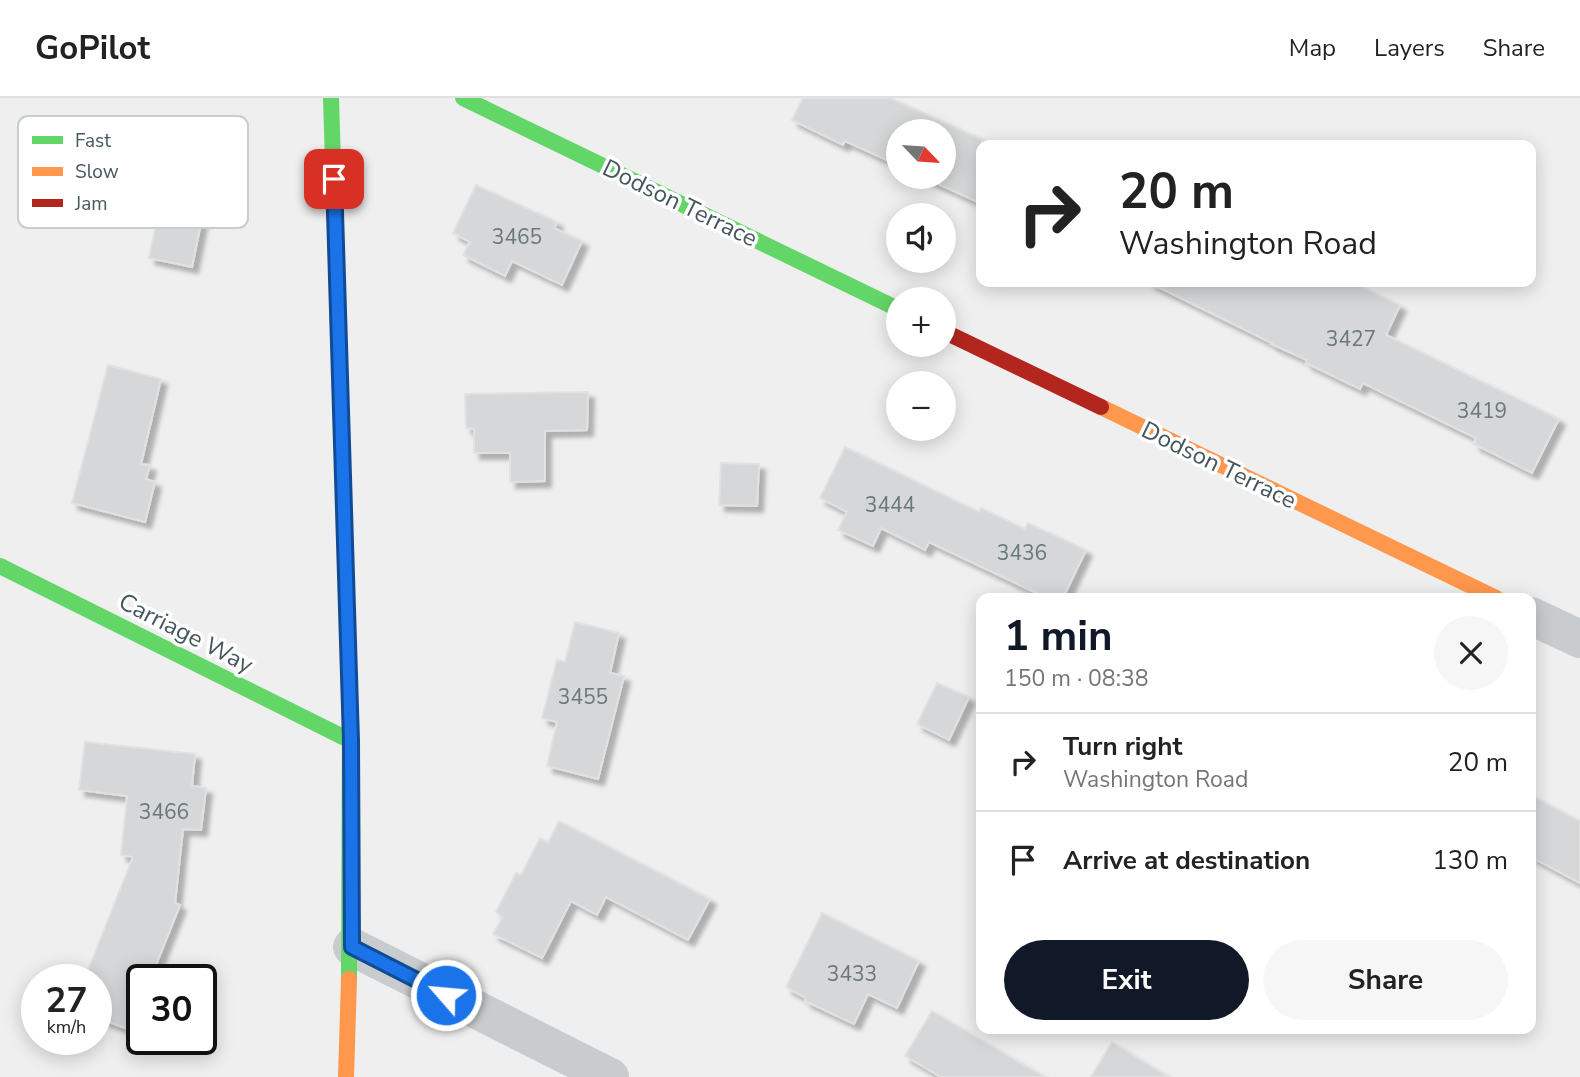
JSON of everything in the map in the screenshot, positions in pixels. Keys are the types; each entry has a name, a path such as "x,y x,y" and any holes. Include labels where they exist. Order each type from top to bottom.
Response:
{"street":[{"path":"331,98 351,741 352,947 346,1077"},
{"name":"Dodson Terrace","path":"463,98 886,303"},
{"name":"Dodson Terrace","path":"956,337 1486,593"},
{"name":"Carriage Way","path":"0,566 351,741"},
{"path":"1536,618 1580,639"},
{"path":"352,947 610,1077"}],"building":[{"path":"803,98 890,98 937,119 886,119 886,160 845,141 843,145 792,120"},
{"path":"956,127 982,139 976,140 976,201 949,189 956,189"},
{"path":"476,185 557,222 554,228 582,241 562,285 512,261 505,276 463,255 470,242 453,233"},
{"path":"155,228 200,228 192,267 149,258"},
{"path":"1158,287 1362,287 1400,305 1386,335 1559,419 1532,473 1474,444 1476,438 1363,383 1360,389"},
{"path":"108,365 161,379 141,464 150,465 146,479 155,482 145,522 72,503"},
{"path":"588,392 587,430 545,431 545,481 510,482 510,453 474,453 474,429 466,428 465,394"},
{"path":"845,447 979,512 981,508 1025,529 1028,523 1086,550 1065,593 1036,593 929,542 925,550 881,528 873,546 838,530 847,512 820,498"},
{"path":"721,463 759,464 757,506 719,505"},
{"path":"575,622 619,633 610,673 624,676 598,779 547,766 557,722 542,718 557,660 565,662"},
{"path":"937,683 969,697 949,740 917,724"},
{"path":"85,742 195,754 192,786 206,788 201,830 183,829 175,903 180,905 156,964 126,964 126,1028 112,1023 112,964 90,964 133,857 121,855 127,796 79,790"},
{"path":"1536,798 1580,821 1580,883 1536,860"},
{"path":"559,821 710,899 688,940 606,897 597,915 571,901 542,958 493,934 503,917 496,912 516,873 521,875 540,838 548,843"},
{"path":"822,913 919,961 897,1008 868,994 854,1024 805,1001 806,998 786,987"},
{"path":"932,1011 1045,1077 941,1077 905,1056"},
{"path":"1112,1042 1169,1077 1091,1077"}],"traffic: fast":[{"path":"331,98 350,710 349,979"},
{"path":"463,98 886,303"},
{"path":"0,566 351,741"}],"traffic: slow":[{"path":"1101,407 1486,593"},
{"path":"346,1077 349,979"}],"traffic: jam":[{"path":"956,337 1101,407"}],"route":[{"path":"334,179 351,741 352,947 446,995"}]}
